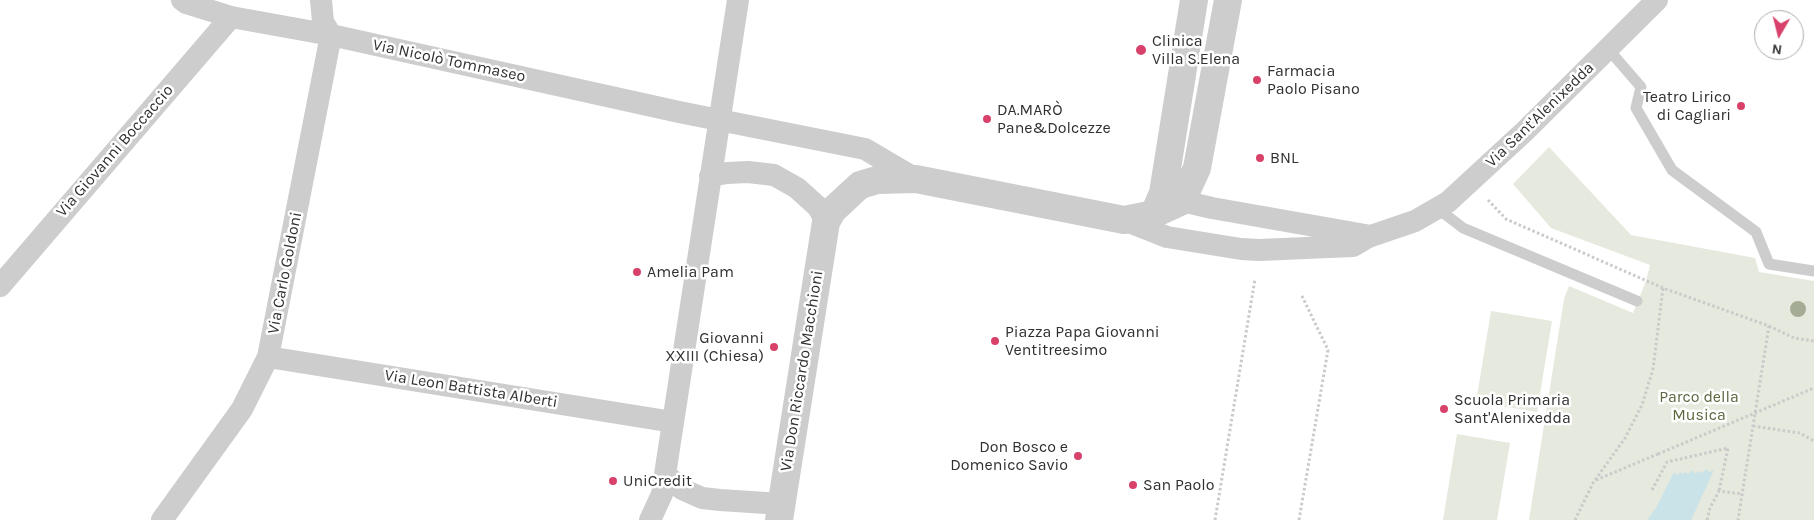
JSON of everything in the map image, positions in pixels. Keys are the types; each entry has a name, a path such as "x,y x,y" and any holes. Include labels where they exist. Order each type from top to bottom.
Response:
{"street":[{"name":"Via Nicolò Tommaseo","path":"182,0 186,3 231,17 331,35 718,119"},
{"path":"321,0 322,22 331,35"},
{"path":"650,520 662,494 718,119 738,0"},
{"path":"1154,214 1163,193 1194,0"},
{"path":"710,176 727,172 774,175 797,188 818,208 826,222 837,205 860,185 878,180 916,179 1124,220 1154,214 1182,200 1197,168 1228,0"},
{"name":"Via Sant'Alenixedda","path":"1124,220 1167,237 1241,249 1260,250 1353,246 1371,236 1415,221 1448,202 1525,132 1657,0"},
{"name":"Via Giovanni Boccaccio","path":"0,286 231,17"},
{"name":"Via Carlo Goldoni","path":"162,520 242,409 268,357 331,35"},
{"path":"718,119 865,149 916,179"},
{"path":"1182,200 1212,208 1371,236"},
{"name":"Via Don Riccardo Macchioni","path":"780,512 826,222"},
{"name":"Via Leon Battista Alberti","path":"268,357 673,422"},
{"path":"665,474 682,489 702,498 780,512"}],"lane":[{"path":"1609,50 1641,87 1636,108 1672,170 1756,232 1769,264 1814,271"},
{"path":"1437,208 1463,228 1638,301"}],"path":[{"path":"1488,200 1506,219 1663,288 1769,326 1794,338 1814,341"},
{"path":"1215,520 1255,279"},
{"path":"1575,520 1595,480 1625,438 1642,405 1653,369 1663,288"},
{"path":"1300,520 1328,350 1301,294"},
{"path":"1738,520 1769,326"},
{"path":"1595,480 1814,388"},
{"path":"1753,426 1800,433 1814,441"},
{"path":"1652,490 1667,462 1728,448 1719,491 1706,520"},
{"path":"1719,491 1742,494"}],"green space":[{"name":"Parco della Musica","path":"1549,147 1631,235 1755,258 1759,272 1814,281 1814,520 1529,520 1564,299 1569,286 1633,313 1646,281 1650,265 1551,228 1513,184"},
{"path":"1491,311 1552,321 1537,412 1476,402"},
{"path":"1457,434 1510,443 1497,520 1443,520"}],"water":[{"path":"1706,469 1709,472 1714,470 1691,520 1647,520 1656,508 1674,472 1678,475 1680,472 1688,474 1692,470 1695,474 1698,471 1702,473"}],"place":[{"name":"Clinica Villa S.Elena","path":"1141,50"},
{"name":"Farmacia Paolo Pisano","path":"1257,80"},
{"name":"Teatro Lirico di Cagliari","path":"1741,106"},
{"name":"DA.MARÒ Pane&Dolcezze","path":"987,119"},
{"name":"BNL","path":"1260,158"},
{"name":"Amelia Pam","path":"637,272"},
{"name":"Piazza Papa Giovanni Ventitreesimo","path":"995,341"},
{"name":"Giovanni XXIII (Chiesa)","path":"774,347"},
{"name":"Scuola Primaria Sant'Alenixedda","path":"1444,409"},
{"name":"Don Bosco e Domenico Savio","path":"1078,456"},
{"name":"UniCredit","path":"613,481"},
{"name":"San Paolo","path":"1133,485"}]}
